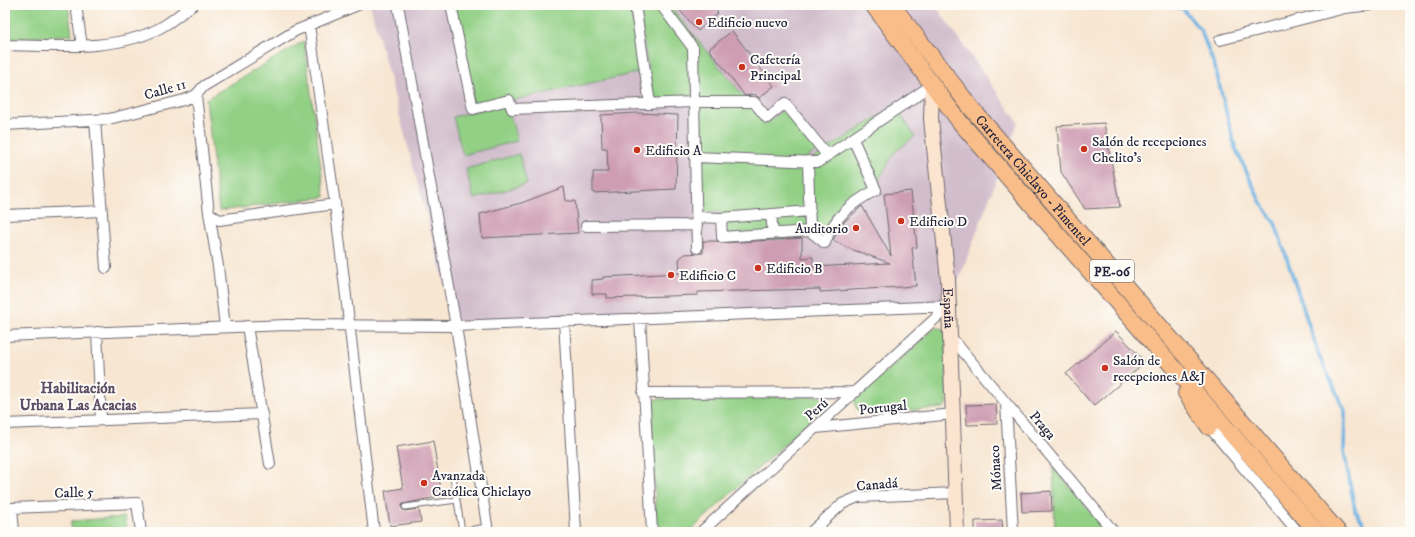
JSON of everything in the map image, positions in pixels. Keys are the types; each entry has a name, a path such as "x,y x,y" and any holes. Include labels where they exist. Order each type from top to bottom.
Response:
{"main road":[{"name":"Carretera Chiclayo - Pimentel","path":"873,5 960,122 1317,532"},
{"name":"Carretera Chiclayo - Pimentel","path":"892,5 972,109 1338,532"},
{"path":"1146,334 1209,428"}],"street":[{"path":"76,5 82,46"},
{"path":"5,45 82,46 125,41 164,26 193,5"},
{"name":"Calle 11","path":"5,125 110,119 196,95 204,86 294,31 358,5"},
{"path":"398,5 456,326 487,529"},
{"path":"450,5 473,109 509,100 512,109 694,102 754,102 767,118 785,103 827,156"},
{"path":"635,5 650,104"},
{"path":"661,5 693,48 698,248"},
{"path":"1220,40 1345,6 1371,5"},
{"path":"309,25 335,204 374,532"},
{"path":"696,157 818,162 932,86"},
{"name":"España","path":"932,86 931,119 948,280 957,532"},
{"path":"196,95 209,214 218,266 225,327"},
{"path":"95,120 106,268"},
{"path":"721,218 722,237 810,231 825,242 835,222 843,213 860,198 876,190 853,139"},
{"path":"808,161 810,231"},
{"path":"209,214 219,220 335,204"},
{"path":"5,215 102,211"},
{"path":"586,226 697,221 810,211"},
{"path":"770,214 773,233"},
{"path":"5,336 247,326 349,324 456,326 949,306"},
{"name":"Perú","path":"701,532 949,306"},
{"path":"640,318 652,532"},
{"path":"564,321 576,532"},
{"path":"247,326 270,464"},
{"path":"97,332 101,420"},
{"name":"Praga","path":"950,336 1114,532"},
{"path":"644,393 856,392"},
{"name":"Mónaco","path":"1006,403 1013,532"},
{"path":"5,424 262,414"},
{"name":"Portugal","path":"816,428 953,414"},
{"path":"1209,428 1298,532"},
{"name":"Canadá","path":"811,532 842,504 858,497 956,493"},
{"name":"Calle 5","path":"14,532 12,508 137,503 141,532"}],"lane":[{"path":"453,477 462,531 487,529"},
{"path":"405,508 457,500"}],"shaded area":[{"path":"370,5 935,5 1018,122 949,306 456,326"}],"green space":[{"path":"5,5 68,5 72,35 5,39"},
{"path":"454,5 630,5 641,72 473,109"},
{"path":"638,5 669,5 766,124 785,108 819,149 805,159 808,237 722,244 720,212 700,212 699,99 653,100"},
{"path":"304,41 325,197 219,211 206,99"},
{"path":"507,103 517,141 463,155 453,117"},
{"path":"895,106 915,136 894,153 876,185 847,204 832,218 822,238 814,238 810,160"},
{"path":"519,154 527,184 474,199 466,169"},
{"path":"936,327 943,329 946,334 947,403 943,408 862,414 857,409 854,400"},
{"path":"820,396 825,407 689,532 657,532 651,407 656,399"},
{"path":"1053,467 1108,532 1055,532"},
{"path":"125,517 127,532 71,532 71,521"}],"building":[{"name":"Edificio nuevo","path":"675,5 710,5 718,13 698,31"},
{"name":"Cafetería Principal","path":"732,31 774,86 759,98 755,94 745,96 709,49"},
{"name":"Edificio A","path":"638,113 678,115 676,189 593,193 593,172 608,172 607,148 602,148 601,115"},
{"name":"Salón de recepciones Chelito's","path":"1104,123 1120,207 1085,209 1061,172 1057,126"},
{"path":"564,187 566,201 575,201 578,233 482,238 480,214 521,203"},
{"path":"911,191 917,247 912,248 916,286 820,292 820,289 698,292 698,295 607,298 607,294 592,294 592,280 603,279 603,277 680,273 679,259 685,254 703,253 703,241 717,241 722,243 802,238 802,258 813,257 813,267 890,263 845,247 833,240 844,222 862,206 891,256 884,194"},
{"name":"Salón de recepciones A&J","path":"1116,331 1145,362 1094,406 1066,374"},
{"path":"996,404 997,424 967,425 966,405"},
{"path":"433,441 442,496 403,504 401,507 404,511 419,509 421,522 390,526 385,491 403,488 396,447"},
{"path":"1051,491 1052,511 1022,512 1021,493"},
{"path":"1002,520 1003,532 975,532 975,521"}],"waterway":[{"path":"1167,5 1183,9 1201,31 1215,67 1235,147 1260,201 1275,223 1320,358 1345,411 1344,451 1355,510 1369,532"}],"place":[{"name":"Edificio nuevo","path":"699,22"},
{"name":"Cafetería Principal","path":"742,67"},
{"name":"Salón de recepciones Chelito's","path":"1084,149"},
{"name":"Edificio A","path":"637,150"},
{"name":"Edificio D","path":"901,221"},
{"name":"Auditorio","path":"856,228"},
{"name":"Edificio B","path":"758,268"},
{"name":"Edificio C","path":"671,275"},
{"name":"Salón de recepciones A&J","path":"1105,368"},
{"name":"Avanzada Católica Chiclayo","path":"424,483"}],"district":[{"name":"Habilitación Urbana Las Acacias","path":"78,396"}]}
